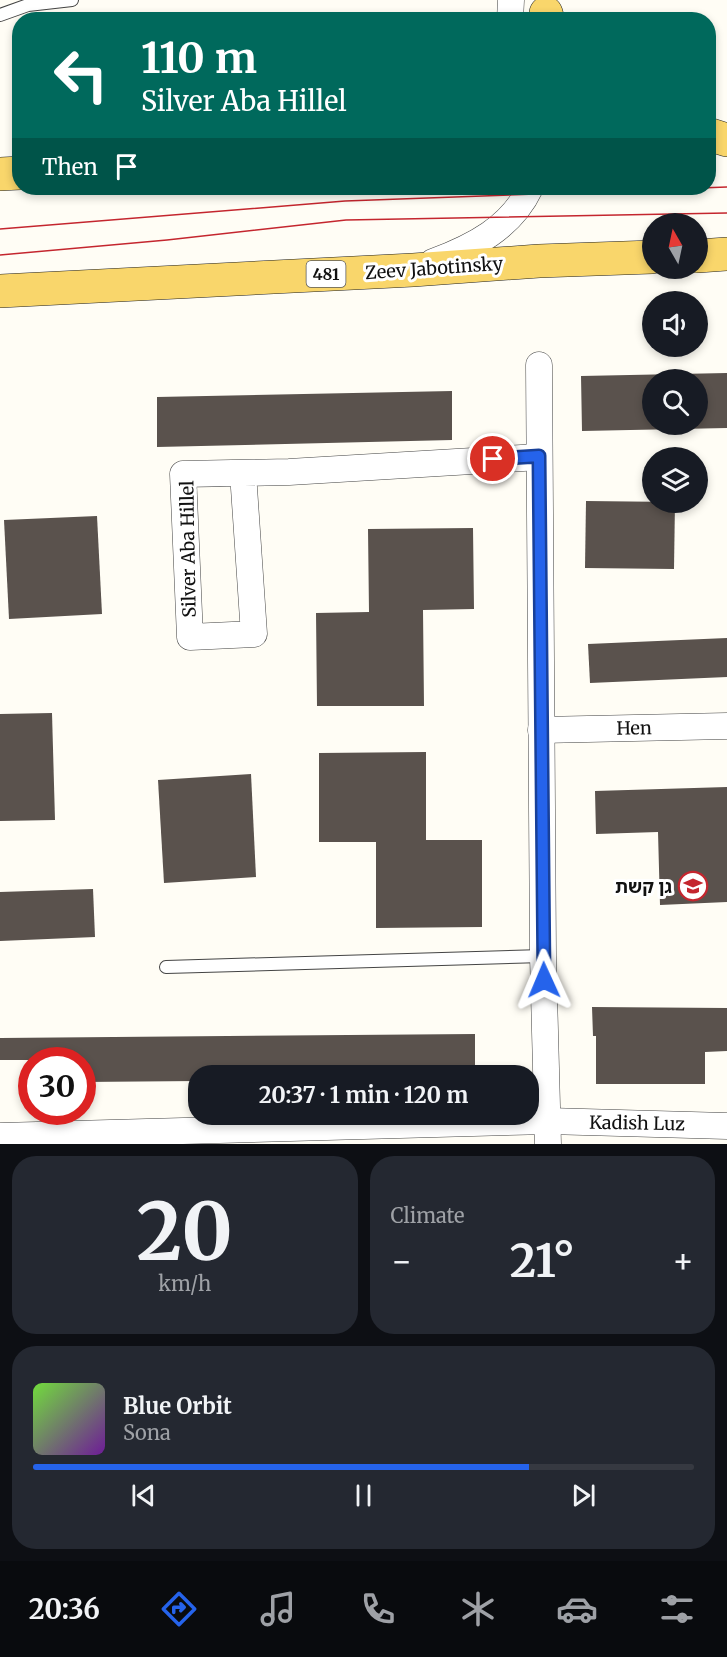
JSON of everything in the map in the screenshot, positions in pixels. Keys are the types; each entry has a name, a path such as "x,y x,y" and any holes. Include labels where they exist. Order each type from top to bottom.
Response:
{"main road":[{"path":"708,255 727,254"},
{"name":"Zeev Jabotinsky","path":"0,291 642,257"}],"street":[{"path":"413,270 455,254 498,230 519,207 526,195"},
{"path":"539,365 543,956 548,1133"},
{"name":"Silver Aba Hillel","path":"243,473 254,634 190,638 183,474 289,472 539,456"},
{"name":"Hen","path":"542,730 727,726"},
{"name":"Kadish Luz","path":"0,1136 548,1133 727,1126"}],"lane":[{"path":"0,15 28,6 72,0"},
{"path":"166,967 543,956"}],"building":[{"path":"708,373 727,373 727,428 708,428"},
{"path":"642,375 642,430 582,431 581,376"},
{"path":"452,391 452,440 157,447 157,397"},
{"path":"586,501 642,502 642,513 675,513 674,569 585,568"},
{"path":"97,516 102,614 9,619 4,520"},
{"path":"473,528 474,609 423,610 424,706 317,706 316,613 369,612 368,529"},
{"path":"727,638 727,677 590,683 588,644"},
{"path":"52,713 55,820 0,821 0,714"},
{"path":"426,752 426,840 482,840 482,927 376,928 376,842 319,842 319,753"},
{"path":"251,774 256,877 164,883 158,780"},
{"path":"727,787 727,902 660,905 658,832 596,834 595,791"},
{"path":"93,889 95,937 0,941 0,892"},
{"path":"592,1007 727,1008 727,1051 705,1052 705,1084 596,1084 596,1036 593,1036"},
{"path":"475,1034 475,1065 188,1065 188,1081 96,1082 96,1047 18,1047 18,1060 0,1060 0,1038"}],"tram line":[{"path":"716,187 727,187"},
{"path":"0,229 345,201 509,195"},
{"path":"0,255 167,240 346,220 727,213"}],"place":[{"name":"גן קשת","path":"693,886"}],"route":[{"path":"493,459 539,456 544,980"}]}
